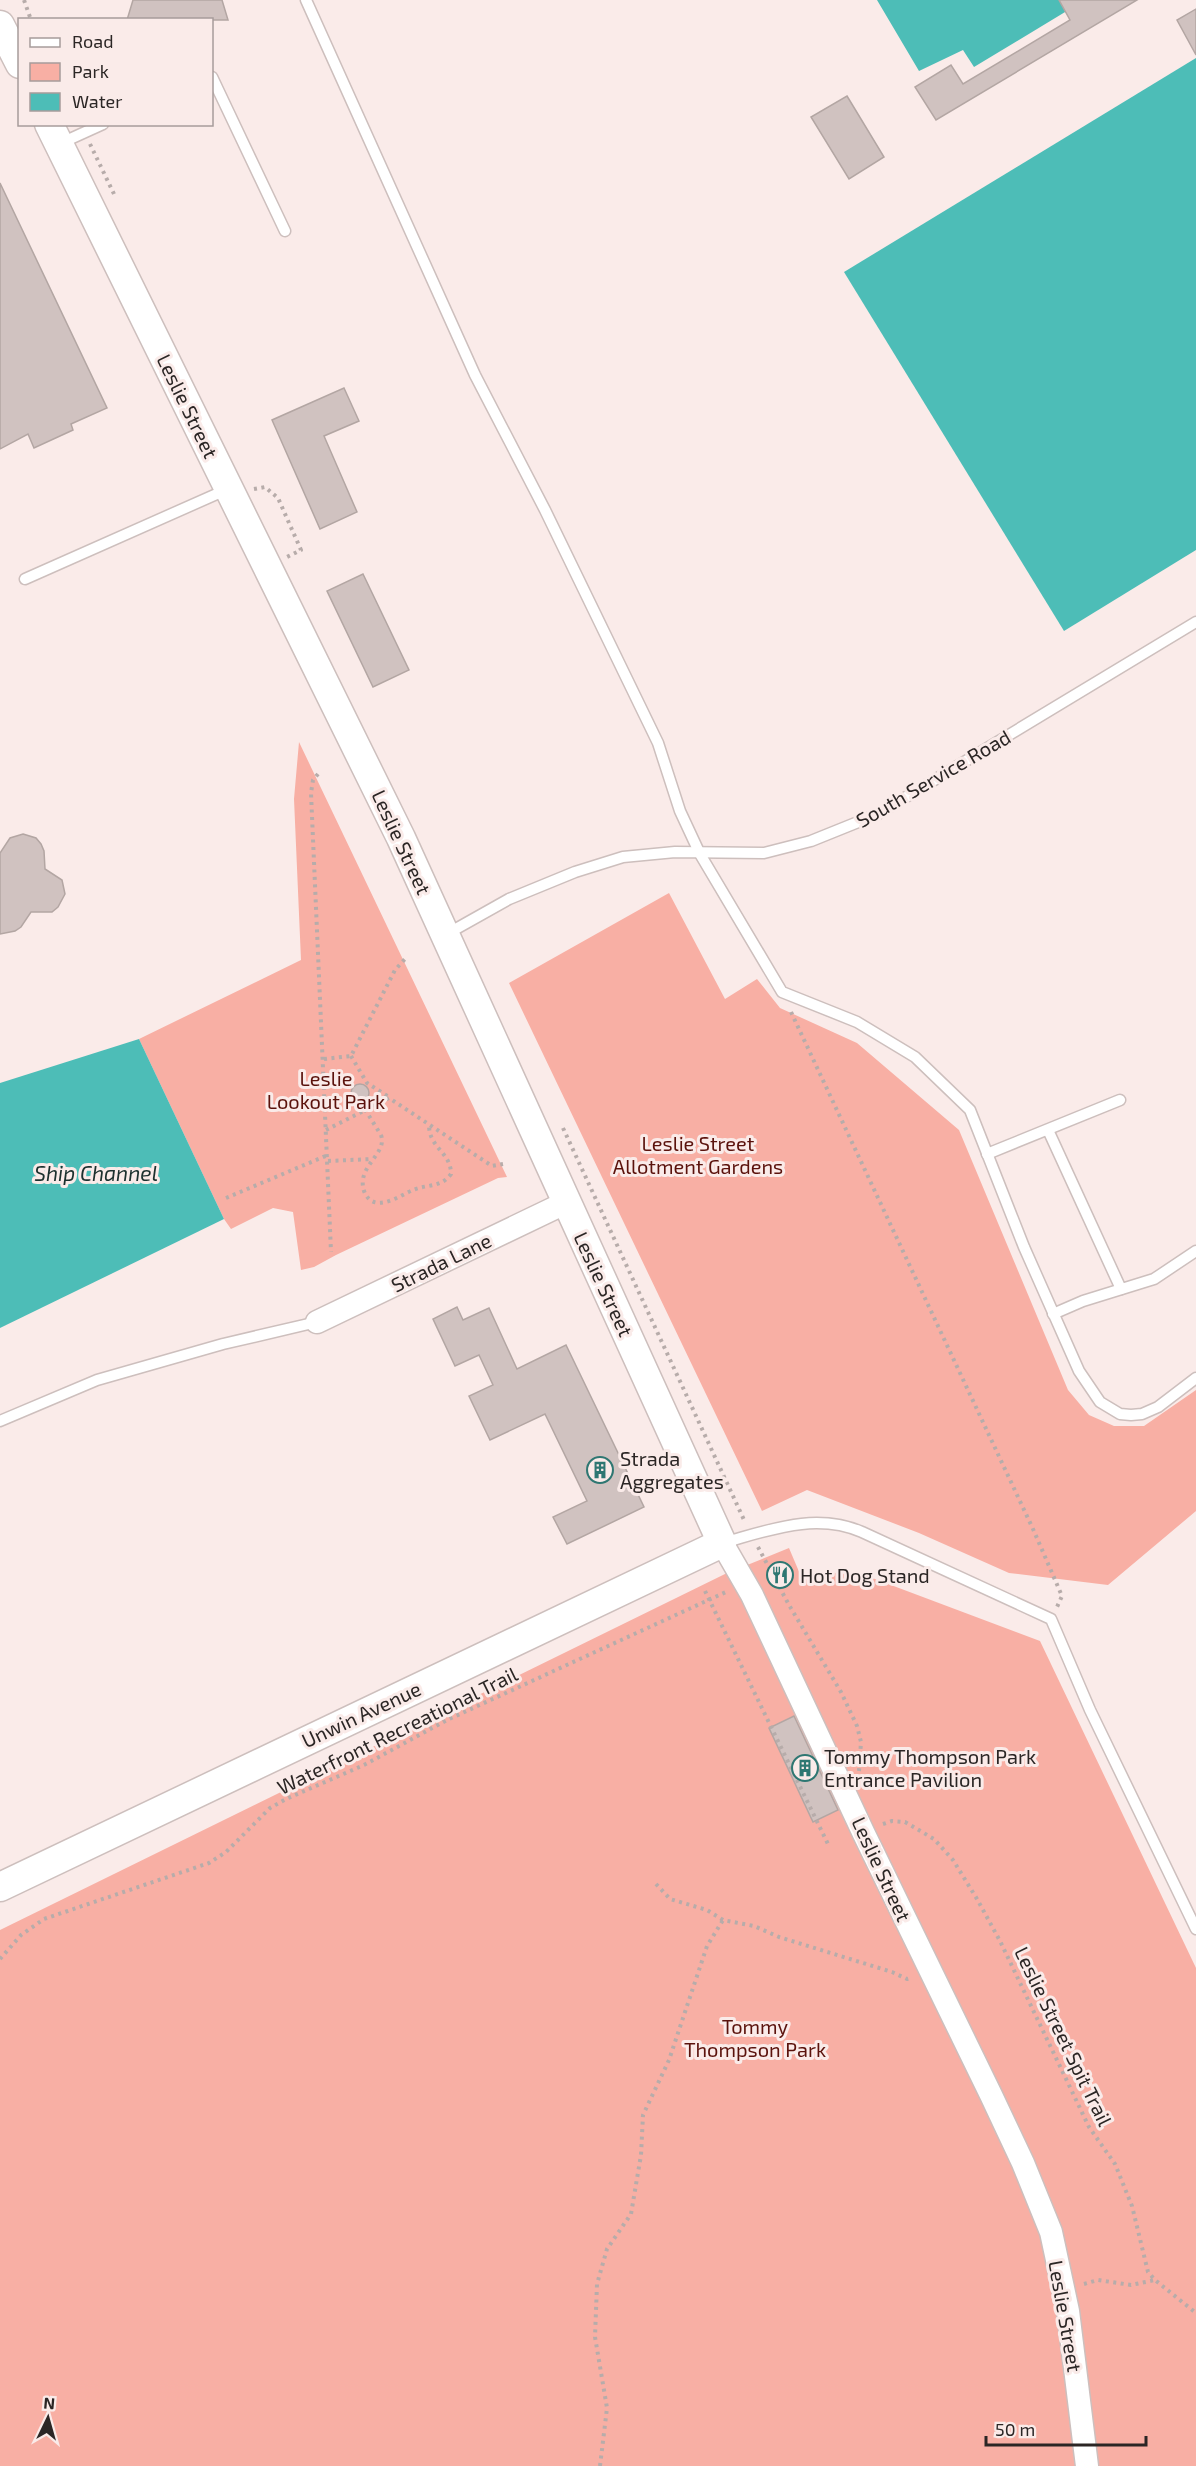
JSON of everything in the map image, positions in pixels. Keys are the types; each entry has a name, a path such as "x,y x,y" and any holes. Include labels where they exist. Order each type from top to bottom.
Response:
{"street":[{"path":"0,25 18,60"},
{"name":"Leslie Street","path":"54,134 241,489 722,1543 752,1595 852,1804 864,1834 1023,2163 1051,2232 1063,2288 1070,2322 1087,2466"},
{"name":"Strada Lane","path":"317,1322 567,1202"},
{"name":"Unwin Avenue","path":"0,1887 722,1543"}],"lane":[{"path":"306,0 475,375 545,510 658,743 680,811 700,854 782,992 857,1022 915,1057 970,1110 1053,1314 1087,1386 1100,1402 1118,1413 1131,1416 1154,1410 1196,1378"},
{"path":"213,78 285,231"},
{"path":"54,134 93,126"},
{"path":"25,579 241,489"},
{"name":"South Service Road","path":"445,936 509,899 575,872 623,858 675,852 764,853 811,841 878,814 1196,622"},
{"path":"987,1154 1120,1100"},
{"path":"1048,1130 1121,1289"},
{"path":"1053,1314 1083,1300 1154,1279 1196,1251"},
{"path":"0,1421 97,1380 223,1344 317,1322"},
{"path":"722,1543 810,1522 836,1523 862,1532 1052,1619 1090,1710 1196,1929"}],"path":[{"path":"24,0 30,18"},
{"path":"241,489 265,487 278,498 301,550 286,557"},
{"path":"318,774 311,793 331,1252"},
{"path":"351,1056 395,970 405,958"},
{"path":"782,992 1062,1596 1052,1619"},
{"path":"324,1059 351,1056"},
{"path":"351,1056 367,1083 492,1166 502,1164"},
{"path":"326,1130 389,1098"},
{"path":"361,1103 382,1139 380,1148 364,1173 364,1190 374,1202 390,1201 414,1190 434,1186 447,1180 451,1174 451,1167 431,1139 429,1125"},
{"path":"561,1123 737,1504"},
{"path":"226,1198 328,1155"},
{"path":"328,1161 373,1159"},
{"path":"770,1570 841,1692 857,1726 861,1742 861,1760 852,1804"},
{"path":"705,1590 828,1844"},
{"name":"Waterfront Recreational Trail","path":"0,1959 21,1935 44,1919 209,1863 226,1852 256,1821 286,1799 364,1765 447,1720 728,1591"},
{"name":"Leslie Street Spit Trail","path":"864,1834 889,1821 905,1822 934,1839 953,1860 1000,1941 1089,2127 1115,2164 1132,2206 1148,2272 1196,2313"},
{"path":"656,1884 670,1899 707,1910 723,1920 754,1926 779,1937 892,1972 907,1980 932,1974"},
{"path":"600,2466 607,2408 595,2337 597,2284 607,2249 632,2214 643,2115 669,2060 707,1946 723,1920"},
{"path":"1063,2288 1098,2280 1131,2285 1155,2280"}],"green space":[{"name":"Leslie Lookout Park","path":"299,742 507,1177 498,1178 314,1267 301,1270 293,1212 273,1208 231,1229 224,1219 139,1039 301,960 294,799"},
{"name":"Leslie Street Allotment Gardens","path":"669,893 725,999 757,979 780,1008 857,1043 959,1130 1068,1390 1089,1415 1114,1426 1144,1426 1196,1390 1196,1511 1108,1585 1009,1573 919,1533 807,1490 762,1511 509,983"},
{"name":"Tommy Thompson Park","path":"789,1548 800,1574 816,1571 859,1573 1040,1641 1196,1968 1196,2466 0,2466 0,1930 725,1574"}],"water":[{"path":"877,0 1074,0 1075,6 974,67 963,50 919,71"},
{"path":"1196,58 1196,550 1064,631 844,272"},
{"name":"Ship Channel","path":"139,1039 224,1219 0,1328 0,1083"}],"building":[{"path":"133,0 222,0 228,20 213,20 213,18 128,18"},
{"path":"1059,0 1137,0 936,120 915,87 951,65 963,84 1070,20"},
{"path":"1196,9 1196,55 1177,20"},
{"path":"847,96 884,157 849,179 811,117"},
{"path":"0,183 107,408 71,424 73,430 34,448 28,434 0,449"},
{"path":"344,388 359,421 324,436 357,512 320,529 272,420"},
{"path":"363,574 409,670 373,687 327,591"},
{"path":"23,834 36,838 41,844 44,851 45,869 62,880 65,894 58,907 52,912 31,912 21,927 15,931 0,934 0,853 10,838"},
{"path":"356,1084 364,1084 369,1089 367,1100 356,1102 351,1097 351,1089"},
{"name":"Strada Aggregates","path":"457,1307 463,1320 489,1308 517,1369 566,1345 644,1507 567,1544 553,1517 587,1501 545,1414 490,1440 469,1396 493,1385 479,1355 455,1366 433,1319"},
{"name":"Tommy Thompson Park Entrance Pavilion","path":"794,1716 838,1810 813,1822 769,1728"}],"place":[{"name":"Strada Aggregates","path":"600,1470"},
{"name":"Hot Dog Stand","path":"780,1575"},
{"name":"Tommy Thompson Park Entrance Pavilion","path":"805,1768"}]}
